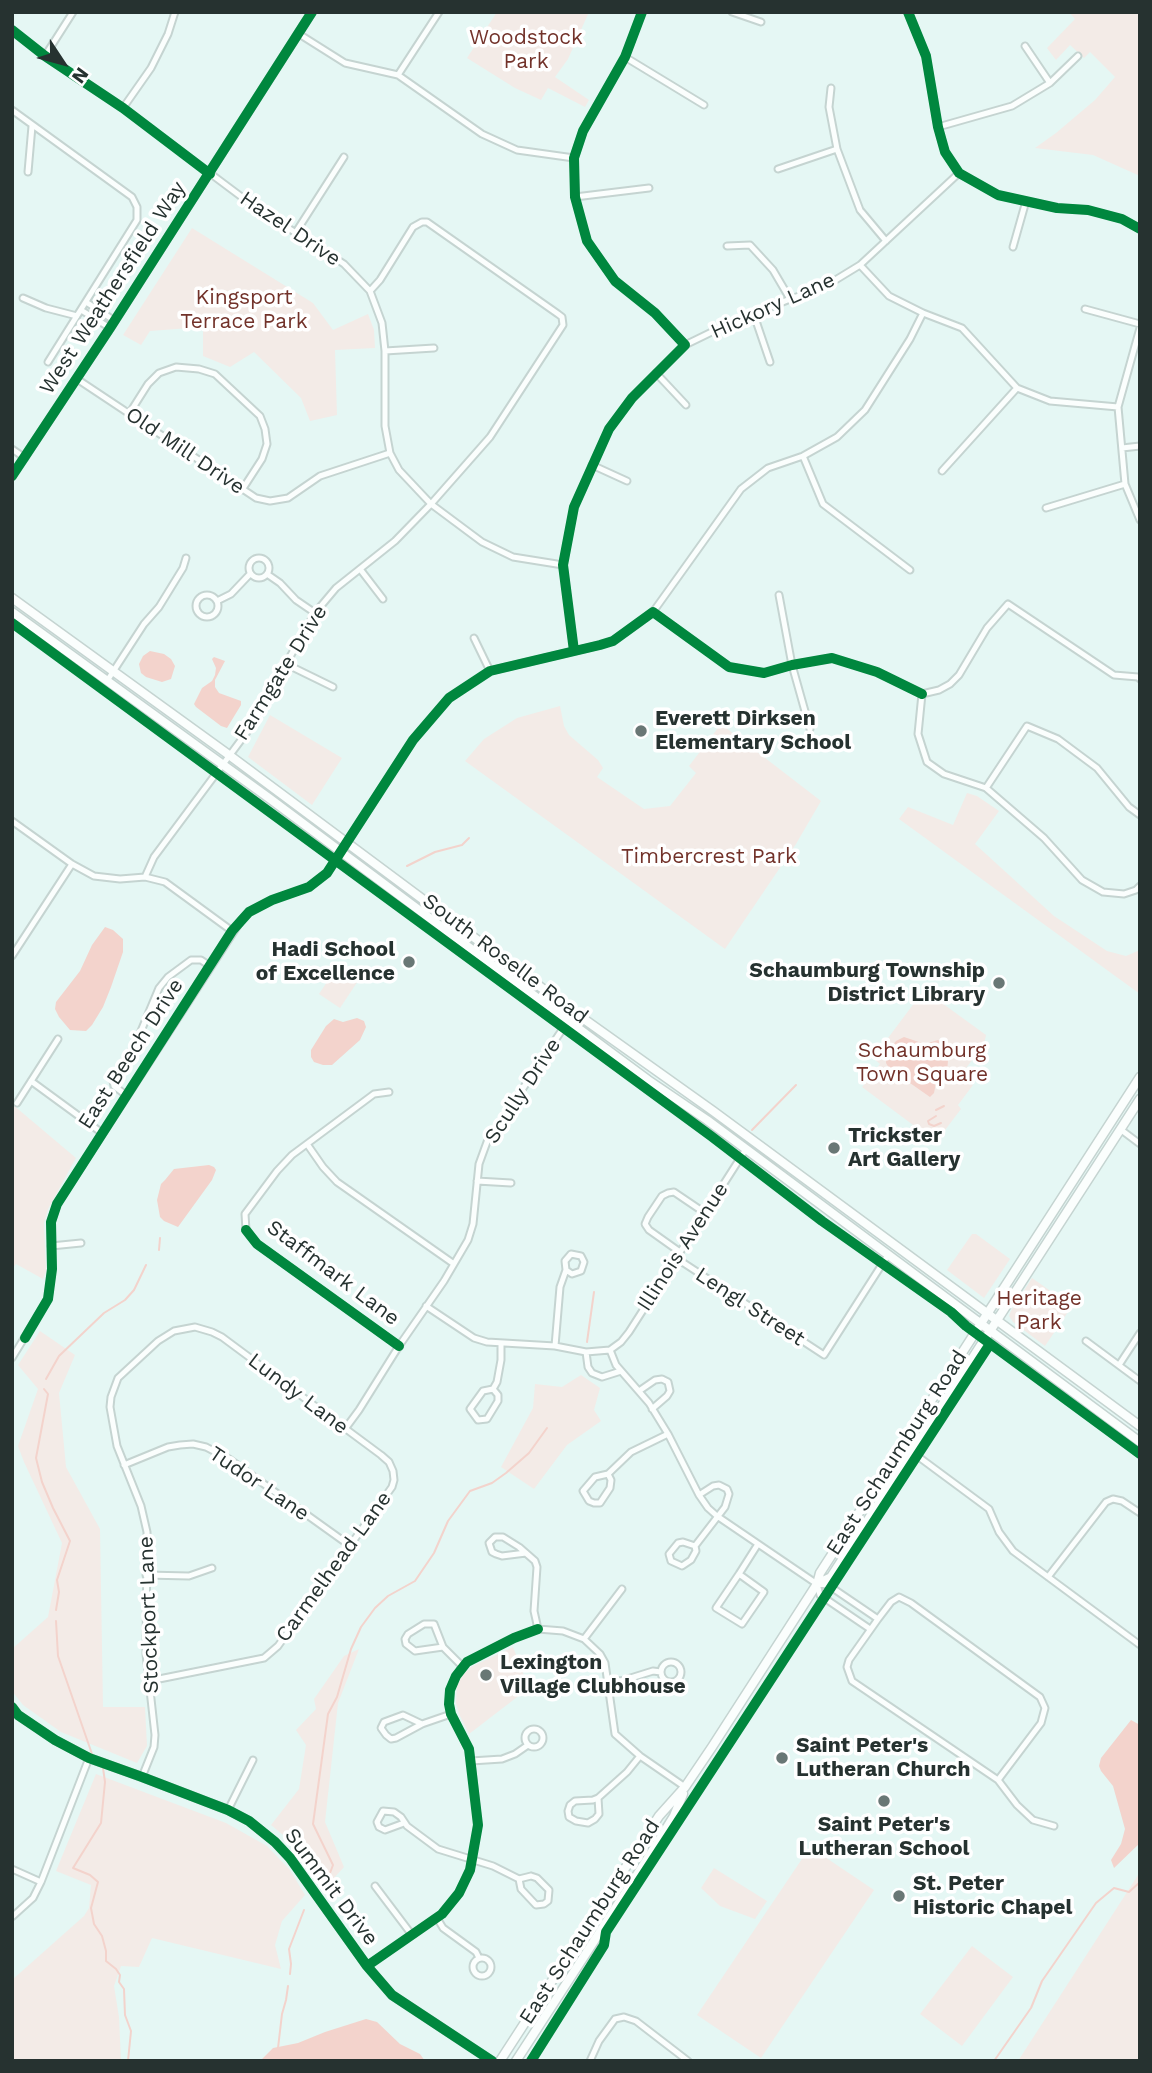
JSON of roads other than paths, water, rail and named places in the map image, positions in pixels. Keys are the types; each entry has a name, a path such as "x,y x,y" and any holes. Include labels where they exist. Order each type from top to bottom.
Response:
{"main road":[{"name":"South Roselle Road","path":"12,598 348,842 574,1012 1140,1426"},
{"name":"South Roselle Road","path":"12,612 223,764 1140,1442"},
{"name":"East Schaumburg Road","path":"500,2061 659,1816 685,1787 1140,1077"},
{"name":"East Schaumburg Road","path":"817,1584 831,1577 1140,1099"},
{"name":"East Schaumburg Road","path":"516,2061 665,1831 685,1787"}],"street":[{"path":"45,55 73,12"},
{"path":"122,108 151,68 168,34 175,12"},
{"name":"West Weathersfield Way","path":"12,477 78,379 312,12"},
{"path":"398,75 439,12"},
{"path":"642,12 625,57 583,131 574,158 575,197 587,241 615,281 655,313 685,345"},
{"path":"732,12 761,22"},
{"path":"911,13 926,56 945,152 959,173 998,195 1057,208 1088,210 1122,219 1140,229"},
{"name":"Hazel Drive","path":"12,30 251,204 344,264 370,291 382,323 385,351 385,426 390,453"},
{"path":"299,34 345,63 398,75 482,134 517,150 574,158"},
{"path":"1025,47 1050,83"},
{"path":"938,127 1012,106 1050,83 1078,56"},
{"path":"625,57 704,105"},
{"path":"831,88 829,107 837,149 860,210 886,241"},
{"path":"12,110 132,197 137,207 137,220 48,362"},
{"path":"28,172 32,126"},
{"path":"778,169 837,149"},
{"path":"296,232 344,156"},
{"name":"Hickory Lane","path":"574,651 563,565 574,507 609,429 632,398 685,345 724,326 819,290 860,265 959,173"},
{"path":"575,197 649,188"},
{"path":"1013,247 1026,201"},
{"name":"Farmgate Drive","path":"145,877 155,857 247,732 315,613 336,588 396,541 490,437 562,328 563,321 558,314 431,223 422,222 414,227 370,291"},
{"path":"727,246 750,245 773,270 790,299"},
{"path":"860,265 889,296 962,328 1017,388 1050,401 1118,407"},
{"path":"23,298 46,308 77,316"},
{"path":"86,302 115,321"},
{"path":"1085,309 1140,326 1118,407 1125,484 1140,520"},
{"path":"81,310 110,328"},
{"path":"923,313 910,339 865,410 837,437 803,456 768,468 741,489 653,612 729,667 764,673 792,665 832,659 877,672 922,694 939,690 959,676 987,628 1008,604 1114,675 1139,677"},
{"path":"754,315 769,362"},
{"path":"385,351 434,348"},
{"path":"129,414 148,384 159,373 176,367 215,374 260,416 265,429 267,444 262,460 242,490"},
{"path":"656,373 686,405"},
{"name":"Old Mill Drive","path":"78,379 256,498 270,501 288,498 320,476 390,453"},
{"path":"942,471 1017,388"},
{"path":"1122,448 1140,446"},
{"path":"12,449 25,458"},
{"path":"390,453 400,470 431,504 482,542 513,557 563,565"},
{"path":"803,456 823,504 910,570"},
{"path":"592,465 627,481"},
{"path":"1046,508 1125,484"},
{"path":"107,682 144,624 159,607 183,568 186,558"},
{"path":"250,574 251,562 260,559 268,565 267,574"},
{"path":"360,569 383,599"},
{"path":"250,574 258,578 267,574"},
{"path":"217,601 231,594 250,574"},
{"path":"267,574 315,613"},
{"path":"204,595 212,596 217,601 217,612 212,617 205,618 197,611 197,600 204,595"},
{"path":"779,595 792,665 810,729"},
{"name":"East Beech Drive","path":"12,1358 48,1299 51,1222 57,1204 232,931 249,912 272,900 309,887 327,873 413,740 449,698 490,671 612,640 653,612"},
{"path":"474,638 490,671"},
{"path":"286,664 333,687"},
{"path":"922,694 918,734 927,762 944,774 986,789 1044,838 1082,880 1104,892 1124,894 1140,886"},
{"path":"986,789 1027,726 1058,739 1097,768 1129,807 1140,815"},
{"path":"12,821 72,864 94,876 145,877 164,882 232,931"},
{"path":"12,956 72,864"},
{"path":"126,1095 114,1086 113,1081 136,1043 159,988 168,977 191,960 201,960 210,965"},
{"name":"Scully Drive","path":"345,1429 468,1240 473,1224 479,1164 487,1142 574,1012"},
{"path":"17,1102 58,1039"},
{"path":"31,1081 102,1133"},
{"path":"389,1092 374,1094 307,1144 337,1182 454,1264"},
{"path":"1120,1129 1140,1143"},
{"name":"Illinois Avenue","path":"610,1350 629,1332 752,1140"},
{"name":"Staffmark Lane","path":"307,1144 277,1171 245,1214 246,1230 257,1244 399,1346"},
{"path":"477,1181 511,1183"},
{"name":"Lengl Street","path":"705,1213 674,1192 668,1193 662,1196 645,1224 678,1255 824,1355 888,1255"},
{"path":"51,1246 81,1242"},
{"path":"555,1346 560,1287 566,1270"},
{"path":"426,1307 474,1338 501,1344 555,1346 586,1352 610,1350 616,1365 639,1391 668,1434 699,1496 717,1516 817,1584 828,1585 878,1619"},
{"name":"Lundy Lane","path":"187,1327 202,1328 222,1337 382,1455 389,1462 394,1480"},
{"name":"Stockport Lane","path":"142,1777 154,1746 155,1735 146,1654 147,1540 145,1522 117,1446 110,1407 113,1388 125,1370 167,1334 187,1327"},
{"path":"1119,1365 1139,1336"},
{"path":"1086,1341 1140,1381"},
{"path":"493,1389 499,1401 487,1419 478,1419 470,1409 482,1391 493,1389 497,1382 501,1344"},
{"path":"586,1352 588,1367 592,1373 601,1377 621,1371"},
{"path":"639,1391 654,1380 662,1379 668,1382 670,1391 652,1409"},
{"path":"608,1475 611,1483 600,1503 589,1501 583,1491 595,1477 608,1475 631,1452 668,1434"},
{"name":"Tudor Lane","path":"124,1465 167,1447 193,1444 206,1447 229,1459 349,1545"},
{"path":"912,1452 989,1509 999,1532 1013,1551 1140,1645"},
{"name":"Carmelhead Lane","path":"149,1681 264,1658 278,1646 392,1487 394,1480"},
{"path":"695,1546 678,1543 669,1554 671,1561 677,1565 687,1564 694,1554 695,1546 728,1500 727,1489 719,1485 699,1496"},
{"path":"1048,1577 1106,1502 1122,1500 1140,1513"},
{"path":"526,1553 502,1556 492,1552 489,1543 495,1536 503,1537 526,1553 535,1561 537,1567 534,1611 538,1629"},
{"path":"738,1574 764,1592 742,1624 716,1608 738,1574 758,1544"},
{"path":"146,1575 189,1576 212,1568"},
{"path":"817,1584 820,1595 870,1629"},
{"path":"584,1639 622,1589"},
{"path":"998,1780 1041,1723 1045,1708 1040,1697 899,1597 891,1602 849,1661 852,1681 998,1780 1033,1821 1054,1826"},
{"path":"443,1647 415,1651 406,1644 405,1639 424,1624 431,1623 436,1627 443,1647 462,1666"},
{"path":"367,1966 437,1918 459,1894 472,1860 478,1825 471,1761 469,1749 451,1714 449,1704 450,1690 462,1666 514,1638 538,1629 563,1630 584,1639 605,1662 615,1734 640,1756 685,1787"},
{"path":"608,1679 621,1681 653,1671 661,1672"},
{"name":"Summit Drive","path":"12,1707 15,1718 89,1758 228,1810 249,1821 290,1858 367,1966 392,1995 492,2061"},
{"path":"422,1724 402,1715 384,1722 380,1728 391,1739 451,1714"},
{"path":"471,1761 502,1759 528,1745"},
{"path":"598,1798 599,1814 595,1819 588,1823 569,1817 570,1805 575,1801 593,1801 598,1798 627,1772 640,1756"},
{"path":"12,1917 33,1898 41,1882 89,1758"},
{"path":"228,1810 254,1760"},
{"path":"404,1823 385,1830 379,1827 377,1822 383,1811 388,1811 401,1816 404,1823 438,1849 493,1866 519,1879 531,1876 537,1878 549,1890 548,1900 544,1904 533,1903 521,1889 519,1879"},
{"path":"12,1869 41,1882"},
{"path":"376,1886 412,1935"},
{"path":"437,1918 443,1928 476,1952 479,1958"},
{"path":"590,2061 599,2041 615,2019 624,2017 636,2021 688,2061"}],"waterway":[{"path":"407,866 435,852 462,845 469,838"},
{"path":"752,1130 796,1085"},
{"path":"936,1110 944,1106"},
{"path":"936,1116 928,1121 929,1124 934,1126 941,1123"},
{"path":"159,1250 160,1238"},
{"path":"46,1379 59,1356 104,1313 125,1300 134,1290 146,1265"},
{"path":"587,1342 594,1292"},
{"path":"44,1389 48,1394 36,1458 42,1482 70,1541 57,1580 59,1592 56,1610"},
{"path":"330,1873 333,1865 313,1824 328,1714 337,1697 351,1649 361,1627 388,1596 415,1581 434,1553 448,1521 470,1491 492,1483 506,1473 529,1453 547,1428"},
{"path":"56,1621 58,1656 92,1754"},
{"path":"103,1768 105,1782 101,1823 73,1868 90,1875 98,1882 91,1908 94,1924 102,1936 106,1961 120,1975 119,1982 124,1989 125,2015 131,2031 128,2061"},
{"path":"994,2061 1031,2008 1042,1981 1096,1903 1114,1888 1129,1892 1140,1882"},
{"path":"290,1974 289,1949 304,1910"},
{"path":"278,2048 288,1986"}],"place":[{"name":"Everett Dirksen Elementary School","path":"641,731"},
{"name":"Hadi School of Excellence","path":"409,962"},
{"name":"Schaumburg Township District Library","path":"999,983"},
{"name":"Trickster Art Gallery","path":"834,1148"},
{"name":"Lexington Village Clubhouse","path":"486,1675"},
{"name":"Saint Peter's Lutheran Church","path":"782,1758"},
{"name":"Saint Peter's Lutheran School","path":"884,1801"},
{"name":"St. Peter Historic Chapel","path":"899,1896"}],"park label":[{"name":"Woodstock Park","path":"526,50"},
{"name":"Kingsport Terrace Park","path":"244,310"},
{"name":"Timbercrest Park","path":"709,857"},
{"name":"Schaumburg Town Square","path":"922,1063"},
{"name":"Heritage Park","path":"1039,1311"}]}
